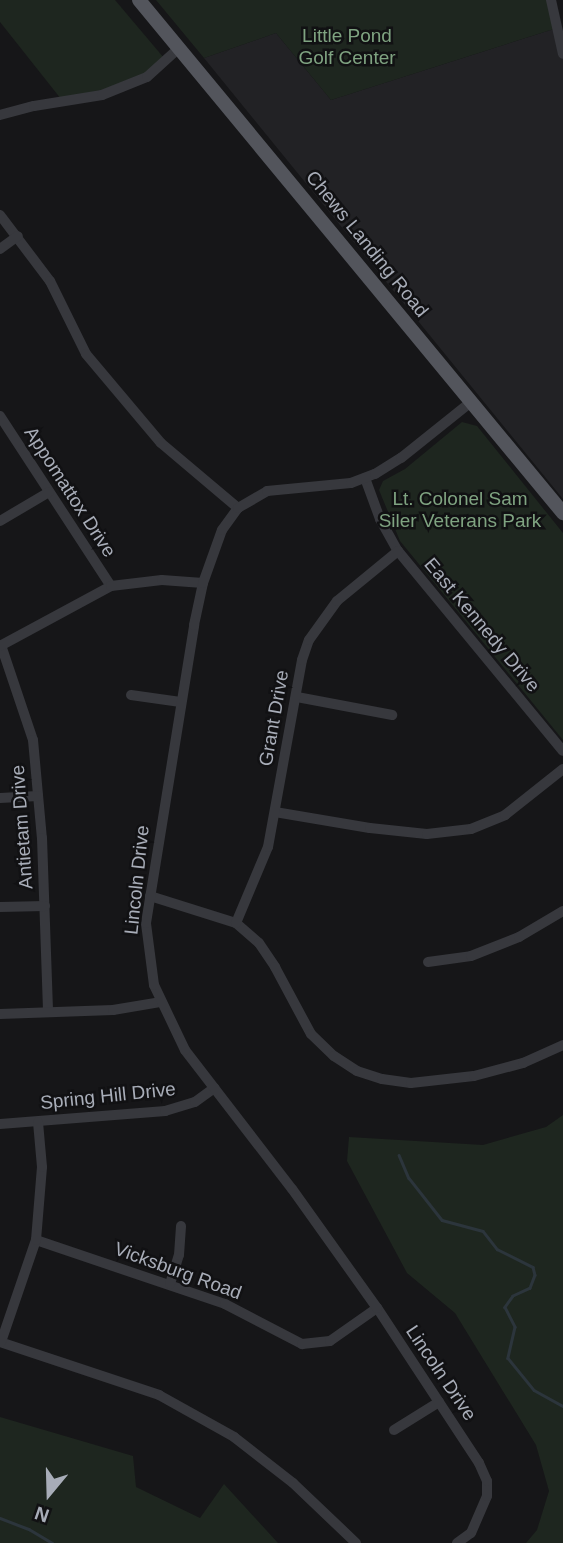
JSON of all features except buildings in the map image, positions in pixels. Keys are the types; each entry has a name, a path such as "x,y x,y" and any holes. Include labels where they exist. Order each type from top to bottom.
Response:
{"main road":[{"name":"Chews Landing Road","path":"139,0 563,513"}],"street":[{"path":"551,0 563,54"},
{"path":"0,115 34,106 102,95 147,77 179,48"},
{"path":"0,215 50,281 86,354 161,443 238,508"},
{"path":"0,249 18,236"},
{"name":"Lincoln Drive","path":"457,1543 471,1533 482,1514 487,1481 479,1462 377,1308 185,1050 161,1002 149,955 146,923 203,583 222,530 238,508 267,491 351,483 365,478 401,458 471,402"},
{"name":"Appomattox Drive","path":"0,416 111,586"},
{"name":"East Kennedy Drive","path":"365,478 380,519 398,551 563,751"},
{"path":"0,521 49,492"},
{"name":"Grant Drive","path":"236,923 256,879 275,812 302,660 309,640 337,601 398,551"},
{"path":"1,646 111,586 162,579 203,583"},
{"name":"Antietam Drive","path":"1,646 33,740 48,1011"},
{"path":"131,695 181,702"},
{"path":"297,697 392,715"},
{"path":"275,812 370,828 427,834 471,829 505,816 563,769"},
{"path":"0,798 38,796"},
{"path":"150,896 236,923 259,943 311,1034 334,1056 357,1071 382,1079 411,1083 474,1076 523,1063 563,1045"},
{"path":"0,907 44,905"},
{"path":"428,962 471,956 519,937 563,911"},
{"path":"0,1014 113,1010 161,1002"},
{"name":"Spring Hill Drive","path":"0,1124 165,1111 195,1102 215,1088"},
{"path":"38,1122 42,1167 36,1240 1,1342 159,1395 234,1437 293,1483 356,1543"},
{"path":"170,1283 178,1255 181,1226"},
{"name":"Vicksburg Road","path":"36,1240 170,1283 225,1304 302,1344 330,1341 377,1308"},
{"path":"394,1430 439,1402"}],"shaded area":[{"path":"557,28 563,58 563,499 204,58 276,33 331,100"}],"green space":[{"path":"0,0 115,0 164,58 131,85 61,99 0,22"},
{"name":"Little Pond Golf Center","path":"156,0 550,0 557,28 331,100 276,33 204,58"},
{"name":"Lt. Colonel Sam Siler Veterans Park","path":"462,422 477,426 563,533 563,740 400,541 379,490 383,481 405,469"},
{"path":"563,1115 563,1543 526,1543 537,1530 549,1491 536,1445 455,1313 407,1273 347,1161 349,1137 483,1145 546,1127"},
{"path":"0,1417 133,1456 136,1487 200,1518 224,1484 278,1543 0,1543"}],"waterway":[{"path":"399,1155 409,1178 442,1220 483,1231 497,1249 533,1267 535,1275 530,1288 513,1296 505,1307 515,1327 508,1358 534,1390 563,1406"},
{"path":"0,1518 29,1529 52,1543"}]}
